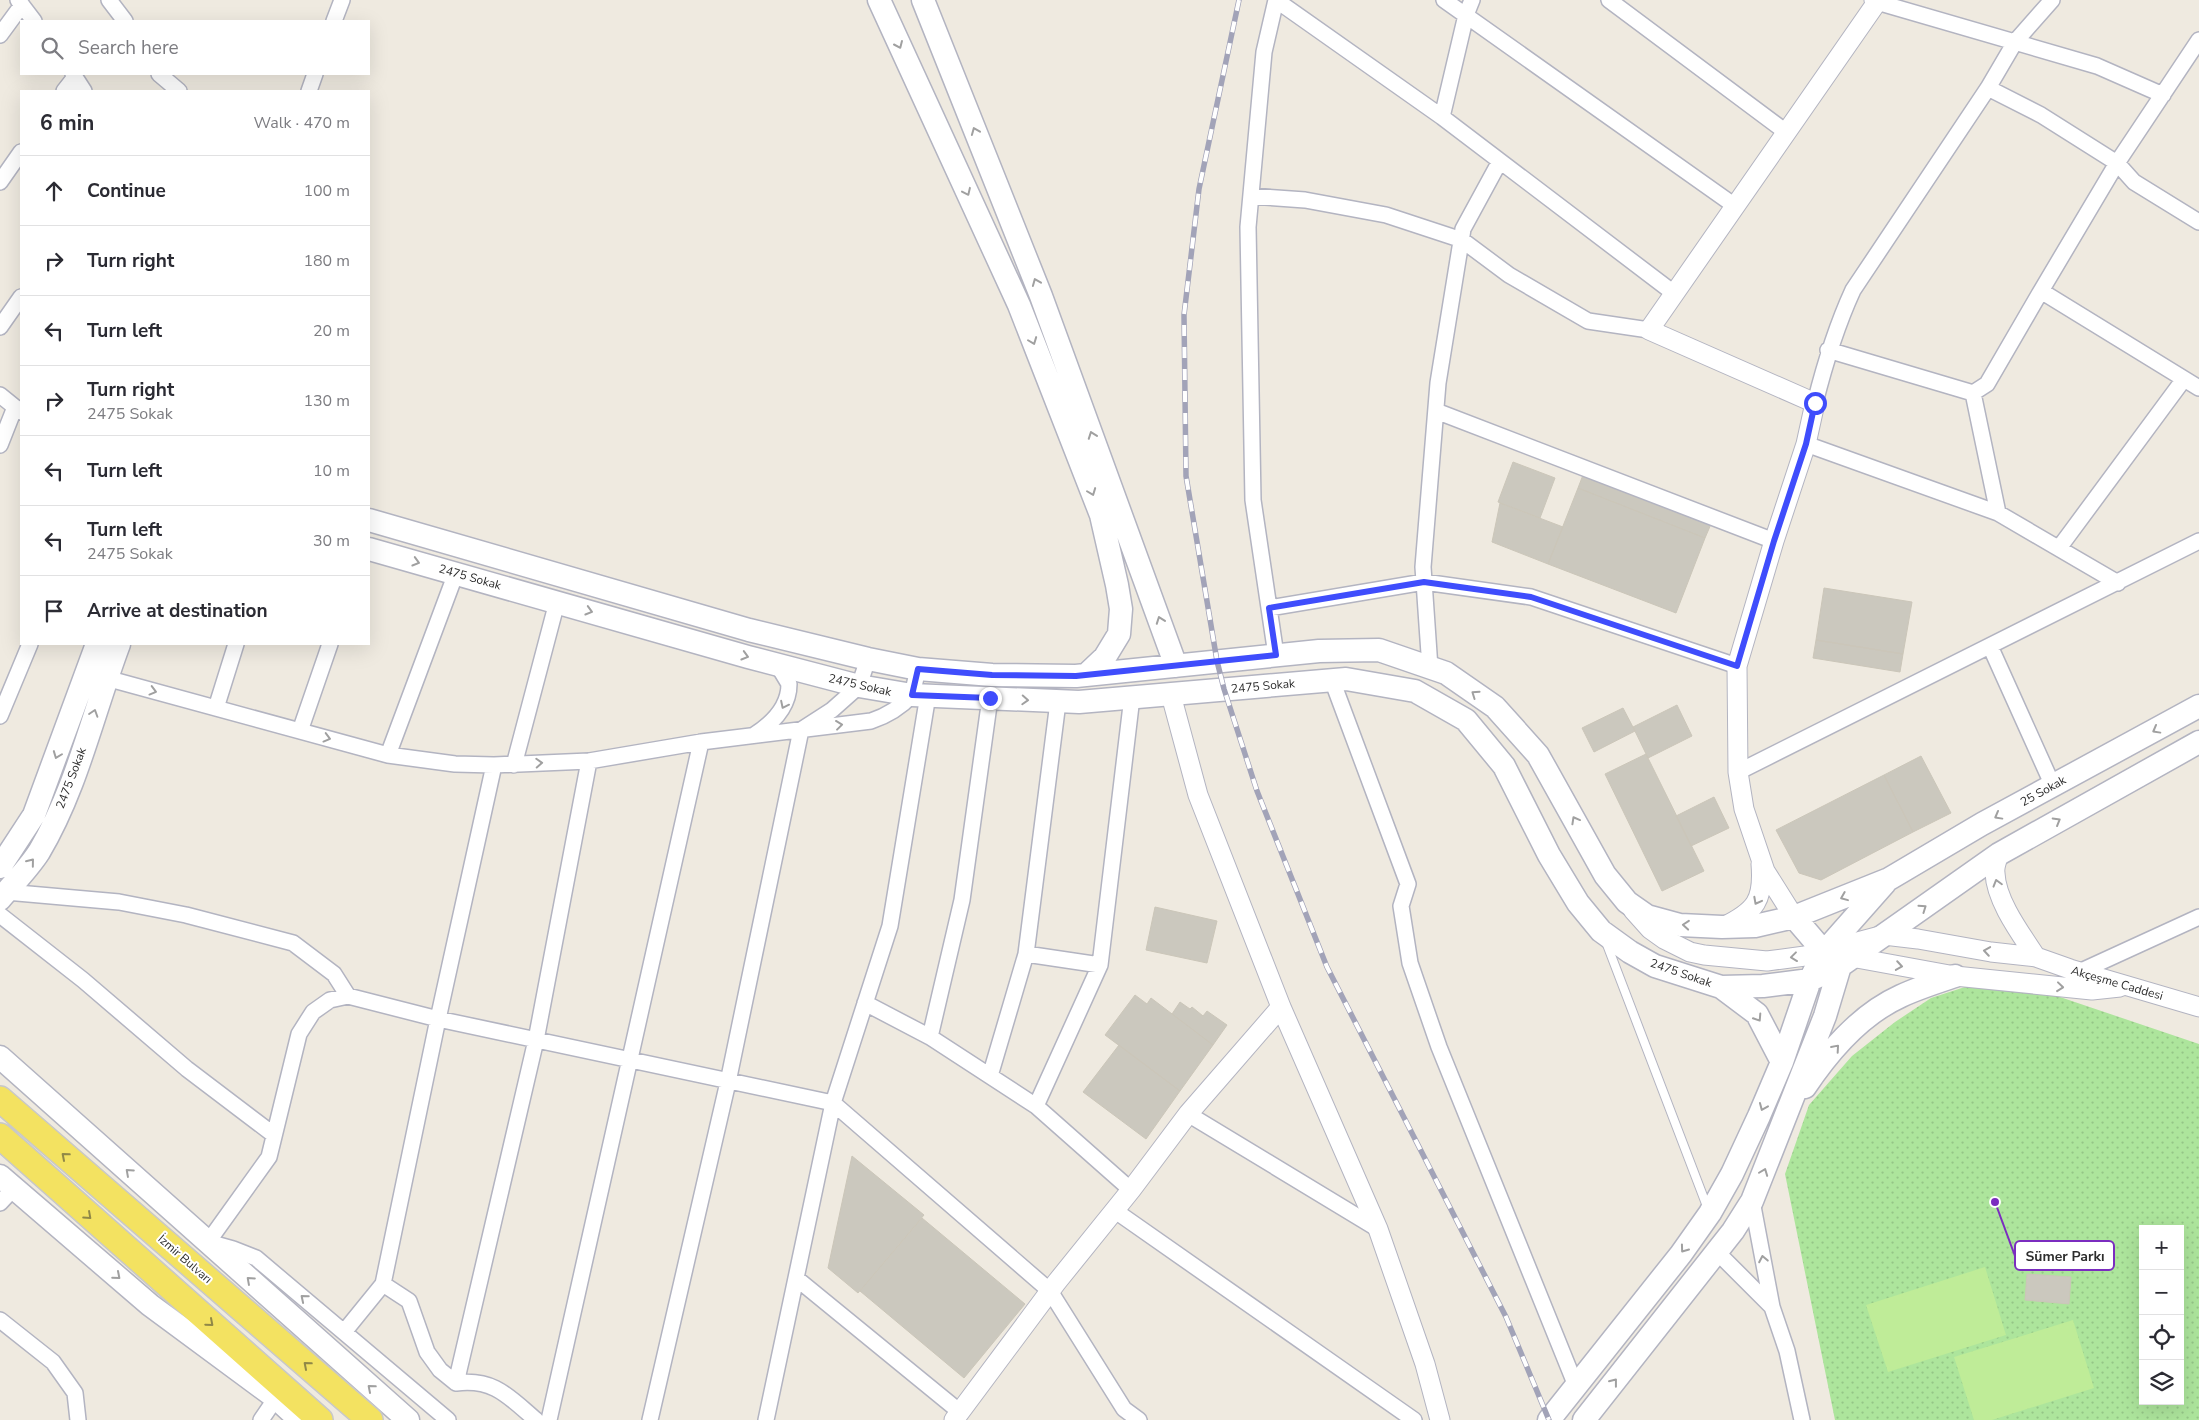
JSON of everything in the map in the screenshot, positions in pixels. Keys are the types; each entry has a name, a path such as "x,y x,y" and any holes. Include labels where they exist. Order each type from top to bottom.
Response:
{"main road":[{"path":"879,0 1019,305 1100,515 1121,610 1119,634 1105,657 1086,675"},
{"path":"923,0 1041,296 1176,666"},
{"path":"370,520 748,630 918,669 992,675 1086,675 1319,651 1379,650 1446,673 1495,708 1538,755 1606,875 1627,902 1647,916 1680,925 1755,926 1794,917 1889,879"},
{"name":"2475 Sokak","path":"370,549 858,686 920,695 1079,702 1346,679 1415,691 1466,720 1504,766 1549,855 1573,895 1601,931 1630,952 1655,966 1721,987 1763,986 1810,980 1838,958 1884,935 1999,854"},
{"name":"2475 Sokak","path":"4,854 34,815 98,645"},
{"name":"2475 Sokak","path":"3,895 38,852 71,785 119,645"},
{"name":"25 Sokak","path":"1889,879 2199,706"},
{"path":"1999,854 2199,742"},
{"path":"1584,1420 1716,1251 1752,1201 1825,1016 1838,958 1889,879"},
{"path":"1794,917 1838,958"},
{"path":"1786,1115 1811,1078 1838,1044 1872,1012 1901,996 1955,976"},
{"path":"1549,1420 1681,1254 1710,1213 1732,1174 1782,1062 1810,980"},
{"path":"1721,987 1757,1014 1782,1062"},
{"path":"1,1059 408,1420"},
{"name":"İzmir Bulvarı","path":"0,1099 370,1420"},
{"path":"0,1136 320,1420"},
{"path":"5,1189 150,1305 276,1398 300,1420"}],"street":[{"path":"109,0 124,20"},
{"path":"334,20 342,0"},
{"path":"1276,655 1253,500 1248,227 1264,52 1276,0 1442,117 1674,294"},
{"path":"1444,0 1735,206"},
{"path":"1442,117 1466,15 1472,0"},
{"path":"1610,0 1786,132"},
{"path":"1794,917 1765,871 1744,810 1738,772 1737,666 1774,541 1806,444 1828,350 1839,320 1865,271 1988,88 2015,42 2052,0"},
{"path":"1649,330 1876,1 2097,66 2163,95"},
{"path":"0,35 20,3 33,20"},
{"path":"1828,350 1973,393 1988,384 2117,163 2199,40"},
{"path":"65,90 74,75 83,90"},
{"path":"160,75 178,90"},
{"path":"309,90 315,75"},
{"path":"1988,88 2041,115 2117,163 2134,182 2199,222"},
{"path":"0,182 20,153"},
{"path":"1430,668 1423,567 1438,383 1463,229 1500,161"},
{"path":"1251,196 1306,200 1386,215 1462,240 1509,275 1588,321 1649,330 1815,403"},
{"path":"2041,291 2199,388"},
{"path":"0,327 20,298"},
{"path":"2059,548 2184,379"},
{"path":"1973,393 1998,512"},
{"path":"0,395 18,410 0,445"},
{"path":"1436,411 1774,541"},
{"path":"1806,444 1998,512 2118,583"},
{"path":"1738,772 2199,541"},
{"path":"388,754 456,573"},
{"path":"1269,608 1424,582 1531,597 1737,666"},
{"path":"514,765 557,602"},
{"path":"0,716 30,645"},
{"path":"216,708 236,645"},
{"path":"300,731 330,645"},
{"path":"1990,646 2053,786"},
{"path":"650,1420 728,1082 801,730 832,710 858,686 868,659"},
{"path":"753,736 772,722 780,713 787,700 789,684 777,664"},
{"path":"766,1420 833,1103 890,926 920,695 918,669"},
{"path":"106,678 388,754 455,764 494,765 589,761 701,742 871,721 920,695"},
{"path":"1332,680 1408,884 1401,906 1410,963 1439,1047 1576,1386"},
{"path":"1171,695 1198,795 1281,1007 1378,1229 1425,1364 1440,1420"},
{"path":"1036,1106 1100,965 1132,697"},
{"path":"930,1038 962,900 990,698"},
{"path":"990,1076 1026,954 1058,702"},
{"path":"549,1420 701,742"},
{"path":"456,1383 536,1040 589,761"},
{"path":"344,1332 384,1284 438,1019 494,765"},
{"path":"1999,854 1994,870 1996,883 2009,913 2036,957"},
{"path":"1722,927 1740,919 1757,904 1762,882 1760,857"},
{"path":"3,895 120,902 186,915 293,943 334,974 348,996"},
{"path":"1627,902 1638,917 1657,934 1677,946 1697,953 1767,961 1838,958 1955,976 2092,990 2128,986"},
{"path":"0,915 83,980 187,1069 274,1135"},
{"path":"2079,972 2199,917"},
{"name":"Akçeşme Caddesi","path":"1884,935 2036,957 2079,972 2199,1007"},
{"path":"1026,954 1100,965"},
{"path":"448,1420 256,1258 208,1242 268,1157 299,1034 313,1012 330,1000 348,996 438,1019 833,1103 1050,1291 1124,1409 1139,1420"},
{"path":"865,1004 930,1038 1036,1106 1132,1190"},
{"path":"796,1278 957,1416 1050,1291 1132,1190 1188,1114 1281,1007"},
{"path":"1188,1114 1378,1229"},
{"path":"1752,1201 1772,1307 1787,1351 1802,1420"},
{"path":"1114,1210 1414,1420"},
{"path":"1716,1251 1772,1307"},
{"path":"384,1284 409,1301 427,1352 440,1370 456,1383 473,1380 490,1384 536,1420"},
{"path":"0,1320 53,1362 76,1393 78,1420"},
{"path":"261,1420 276,1398"},
{"path":"1113,1420 1124,1409"}],"lane":[{"path":"1601,931 1710,1213"}],"green space":[{"path":"1968,986 2057,996 2199,1044 2199,1420 1835,1420 1785,1174 1809,1105 1852,1056 1895,1022 1931,998"},
{"path":"1985,1267 2006,1335 1888,1372 1866,1305"},
{"path":"2073,1320 2094,1388 1992,1420 1974,1420 1954,1357"}],"building":[{"path":"1513,462 1555,478 1540,518 1498,502"},
{"path":"1583,475 1711,524 1705,538 1578,488"},
{"path":"1578,488 1705,538 1676,613 1548,564"},
{"path":"1500,503 1563,527 1548,564 1492,542"},
{"path":"1824,588 1912,602 1903,654 1816,640"},
{"path":"1816,640 1903,654 1900,672 1813,658"},
{"path":"1677,705 1692,736 1648,758 1633,727"},
{"path":"1623,708 1635,731 1594,752 1582,728"},
{"path":"1646,754 1704,871 1662,891 1605,774"},
{"path":"1921,756 1951,813 1913,832 1884,775"},
{"path":"1884,775 1913,832 1821,880 1799,873 1776,830"},
{"path":"1714,797 1729,828 1691,846 1676,816"},
{"path":"1155,907 1217,921 1207,963 1146,950"},
{"path":"1135,995 1147,1004 1151,998 1213,1045 1180,1091 1105,1035"},
{"path":"1180,1002 1190,1009 1192,1007 1203,1016 1207,1011 1227,1025 1213,1045 1172,1014"},
{"path":"1119,1045 1180,1091 1146,1139 1083,1092"},
{"path":"852,1156 924,1215 858,1293 828,1268"},
{"path":"922,1218 1025,1304 964,1378 860,1291"},
{"path":"2027,1274 2071,1277 2069,1304 2025,1300"}],"railway":[{"path":"1239,0 1199,189 1184,315 1186,476 1217,661 1224,689 1257,791 1327,967 1506,1317 1549,1420"}],"place":[{"name":"Sümer Parkı","path":"1995,1202"}],"route":[{"path":"990,698 912,695 918,669 992,675 1076,676 1276,655 1269,608 1424,582 1531,597 1737,666 1774,541 1806,444 1815,403"}]}
